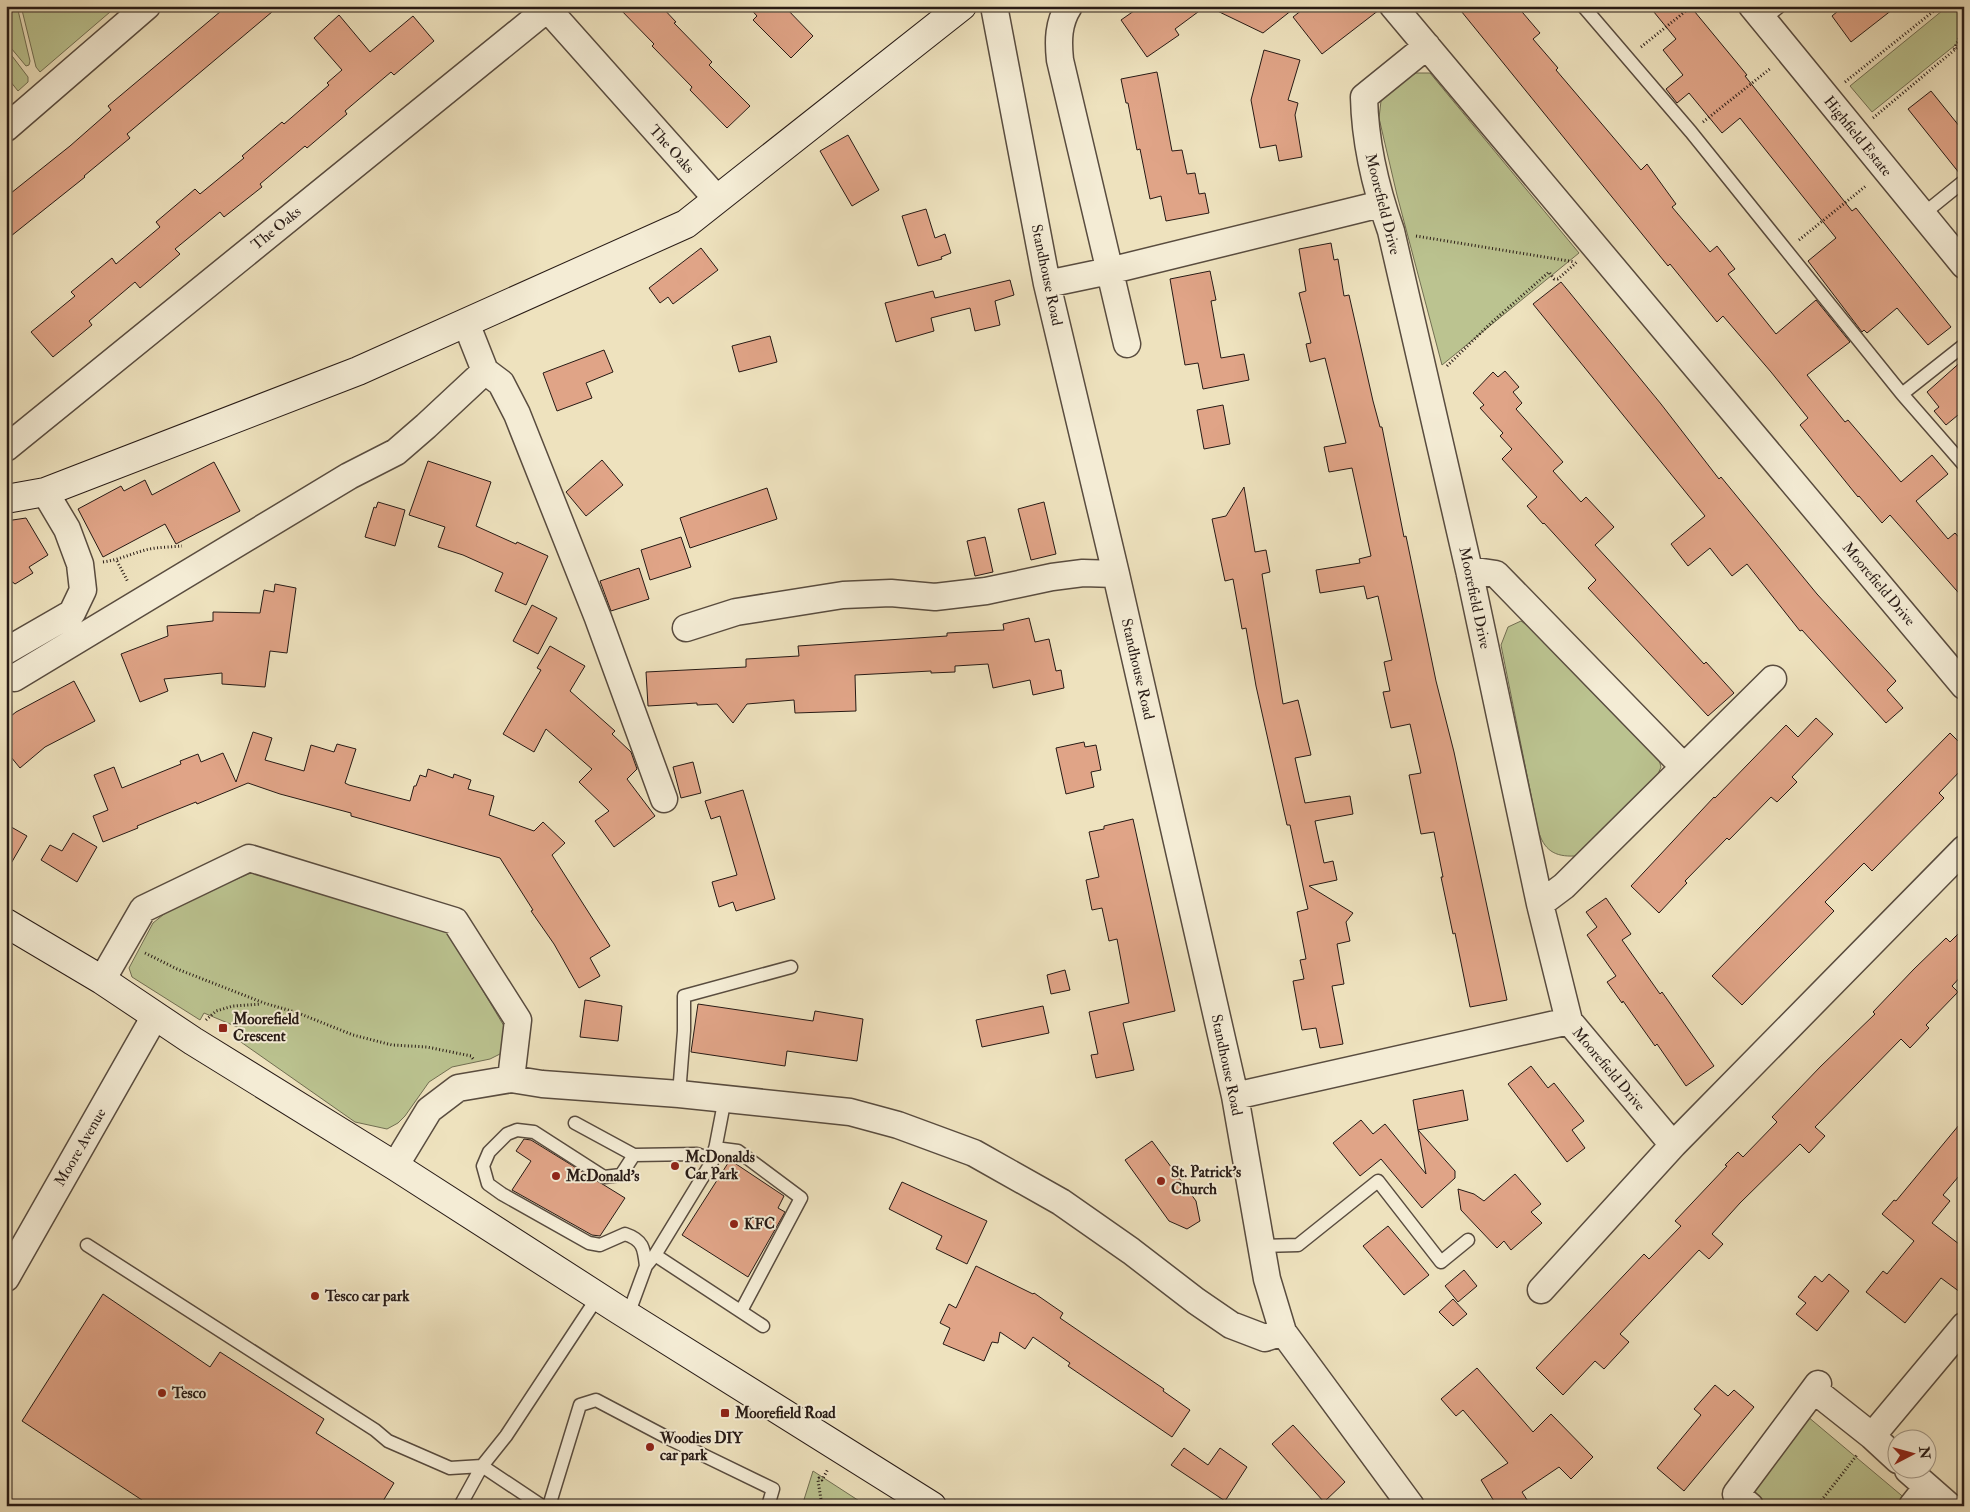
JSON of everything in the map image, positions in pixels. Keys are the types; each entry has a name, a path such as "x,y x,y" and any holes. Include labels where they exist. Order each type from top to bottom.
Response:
{"main road":[{"path":"6,499 45,492 358,371 686,224 962,6"},
{"path":"6,923 102,980 193,1041 395,1166 932,1506"}],"street":[{"path":"6,128 147,6"},
{"name":"Standhouse Road","path":"994,6 1047,284 1116,574 1234,1096 1267,1279 1283,1332 1411,1506"},
{"path":"1069,6 1062,21 1058,41 1060,60 1127,344"},
{"name":"Moorefield Drive","path":"1393,6 1427,46 1587,255 1964,686"},
{"name":"The Oaks","path":"6,448 546,7 717,199"},
{"name":"Highfield Estate","path":"1765,11 1790,53 1964,265"},
{"name":"Moorefield Drive","path":"1427,46 1364,97 1368,142 1427,386 1469,570 1540,904 1569,1021 1673,1146"},
{"path":"1047,284 1109,272 1382,204"},
{"path":"466,323 485,370 501,383 516,414 598,618 664,799"},
{"path":"14,678 349,476 396,452 485,370"},
{"path":"6,651 72,613 83,590 80,564 67,529 45,492"},
{"path":"1469,570 1496,574 1684,767"},
{"path":"686,628 736,612 843,595 891,593 935,597 986,591 1052,577 1084,573 1116,574"},
{"path":"1540,904 1564,886 1772,680"},
{"path":"1541,1290 1673,1146 1964,848"},
{"path":"102,980 143,909 249,858 455,921 518,1020 501,1080"},
{"name":"Moore Avenue","path":"6,1278 155,1016"},
{"path":"1234,1096 1569,1021"},
{"path":"395,1166 429,1110 458,1088 501,1080 725,1098 850,1112 898,1125 974,1153 1061,1202 1231,1325 1266,1338 1283,1332"},
{"path":"1872,1436 1964,1326"},
{"path":"1750,1506 1736,1494 1816,1387 1888,1451"},
{"path":"1913,1480 1920,1496 1949,1506"}],"lane":[{"path":"1583,6 1691,132 1902,394 1964,465"},
{"path":"1922,215 1964,181"},
{"path":"1902,394 1964,344"},
{"path":"679,1094 684,1031 684,996 791,967"},
{"path":"628,1315 646,1266 655,1255 714,1154 725,1098"},
{"path":"576,1123 634,1155 714,1154 738,1151 801,1198 741,1311"},
{"path":"634,1155 622,1175 604,1177 534,1132 517,1130 507,1134 489,1152 483,1166 488,1184 589,1244 600,1245 625,1234 635,1238 644,1248 646,1266"},
{"path":"1262,1246 1298,1245 1378,1181 1441,1262 1468,1240"},
{"path":"87,1245 375,1430 388,1441 450,1468 482,1466 542,1506"},
{"path":"655,1255 763,1326"},
{"path":"460,1506 482,1466 506,1436 599,1295"},
{"path":"549,1506 580,1405 596,1400 621,1411 670,1439 773,1489 768,1506"}],"path":[{"path":"1626,58 1692,6"},
{"path":"1827,97 1940,6"},
{"path":"1953,51 1964,29"},
{"path":"1856,133 1964,42"},
{"path":"1691,132 1790,53"},
{"path":"1787,249 1886,170"},
{"path":"1391,231 1587,255"},
{"path":"1427,386 1491,323 1549,272 1554,279 1558,279 1587,255"},
{"path":"80,564 117,560 126,555 149,550 183,546"},
{"path":"117,560 130,587"},
{"path":"123,943 176,969 264,1004 298,1013 353,1034 392,1044 426,1047 472,1056 501,1080"},
{"path":"193,1041 206,1020 216,1011 232,1006 264,1004"},
{"path":"1817,1506 1872,1436"},
{"path":"822,1506 818,1480 819,1478 822,1480 840,1447"}],"green space":[{"path":"6,6 17,6 30,61 29,65 26,66 6,42"},
{"path":"21,6 117,6 40,72 36,67"},
{"path":"1948,6 1964,6 1964,38 1872,112 1850,86"},
{"path":"6,48 28,77 28,82 18,91 6,76"},
{"path":"1416,73 1430,73 1579,253 1442,365 1397,195 1379,118 1381,101 1405,78"},
{"path":"1521,621 1658,756 1661,767 1655,781 1575,856 1561,855 1551,851 1543,843 1538,830 1501,645 1508,627"},
{"path":"251,873 446,929 504,1026 506,1051 490,1059 452,1067 429,1082 405,1116 398,1123 387,1129 355,1122 238,1040 242,1029 204,1013 200,1020 132,977 129,968 153,923 174,906"},
{"path":"1801,1411 1907,1500 1903,1506 1762,1506 1751,1496"},
{"path":"813,1471 867,1506 802,1506"}],"building":[{"path":"227,6 279,6 127,134 130,138 85,177 6,240 6,197 70,146 111,110 108,106"},
{"path":"617,6 661,6 676,22 674,23 712,62 709,65 750,106 727,128 690,90 692,87 652,46 654,44"},
{"path":"748,6 784,6 813,36 791,58 753,20 757,16"},
{"path":"1141,6 1206,6 1175,29 1179,35 1147,57 1121,20"},
{"path":"1207,6 1297,6 1263,33"},
{"path":"1307,6 1378,6 1379,10 1322,54 1293,17"},
{"path":"1457,6 1517,6 1540,33 1533,39 1558,68 1556,70 1641,170 1647,164 1676,204 1672,207 1710,252 1717,246 1735,269 1728,274 1776,334 1816,300 1850,342 1807,375 1845,422 1848,420 1901,482 1932,455 1948,474 1916,501 1948,539 1955,533 1964,543 1964,599 1890,515 1882,523 1858,497 1800,425 1808,418 1771,372 1723,316 1717,322 1670,264 1668,266"},
{"path":"1649,6 1690,6 1747,75 1745,76 1852,211 1856,208 1951,327 1928,345 1897,308 1867,333 1864,330 1862,332 1808,261 1836,238 1740,118 1722,133 1689,93 1677,103 1666,89 1683,75 1663,50 1676,39"},
{"path":"1844,6 1897,6 1851,42 1832,16"},
{"path":"339,15 370,52 413,16 434,41 394,75 391,72 345,111 347,114 260,184 262,187 224,217 220,212 175,249 180,254 140,288 135,282 89,321 92,325 53,357 31,332 75,296 71,292 112,258 116,264 160,227 156,222 195,189 200,194 244,158 242,156 282,122 284,124 329,85 327,83 342,70 314,38"},
{"path":"1264,50 1300,60 1288,100 1298,103 1295,115 1302,157 1279,161 1276,145 1260,148 1251,100"},
{"path":"1157,72 1172,151 1182,150 1187,174 1195,173 1199,194 1205,193 1209,213 1166,221 1161,196 1150,199 1140,149 1137,150 1128,103 1126,103 1121,79"},
{"path":"1931,91 1964,132 1964,173 1960,174 1908,109"},
{"path":"848,135 879,190 852,206 820,151"},
{"path":"926,209 935,238 945,234 951,253 941,257 942,259 918,266 902,216"},
{"path":"1331,243 1334,260 1338,259 1344,296 1349,295 1373,401 1380,427 1382,427 1404,537 1406,536 1436,681 1454,752 1507,1000 1470,1007 1441,877 1443,877 1434,832 1421,834 1409,775 1421,773 1410,724 1391,728 1383,692 1390,691 1384,662 1392,660 1378,596 1367,599 1364,586 1320,593 1316,570 1360,563 1359,559 1371,556 1352,468 1329,472 1324,447 1346,443 1325,358 1310,362 1306,344 1311,343 1299,293 1306,291 1299,249"},
{"path":"701,248 718,270 673,304 668,297 660,303 649,288"},
{"path":"1210,271 1216,300 1211,301 1221,358 1244,354 1249,380 1203,389 1198,363 1185,365 1170,279"},
{"path":"1010,280 1014,295 995,301 1000,325 975,331 970,308 931,318 934,331 896,342 885,303 933,291 935,298"},
{"path":"1561,282 1661,404 1719,479 1721,477 1817,594 1896,681 1887,690 1903,708 1886,723 1802,630 1800,631 1747,564 1732,576 1710,548 1688,566 1671,544 1705,516 1533,304"},
{"path":"770,336 777,362 739,372 732,346"},
{"path":"604,350 613,372 586,383 592,398 557,411 543,373"},
{"path":"1964,359 1964,410 1946,425 1934,411 1939,407 1927,392"},
{"path":"1505,371 1519,387 1513,392 1522,403 1516,409 1563,462 1553,471 1581,502 1586,497 1614,527 1595,545 1704,664 1706,662 1734,693 1708,716 1588,588 1596,580 1527,506 1537,497 1502,459 1512,449 1500,436 1503,433 1480,408 1484,405 1473,393 1493,372 1498,377"},
{"path":"1223,405 1230,444 1204,449 1197,410"},
{"path":"602,460 623,485 586,516 566,492"},
{"path":"428,461 491,482 476,526 548,556 526,605 495,591 503,573 463,555 438,547 445,527 409,515"},
{"path":"214,462 240,511 176,544 165,524 103,557 78,509 121,486 124,491 145,480 152,495"},
{"path":"1244,487 1255,552 1266,550 1270,572 1262,574 1283,704 1298,700 1311,755 1295,758 1305,803 1350,796 1353,814 1315,821 1324,863 1333,861 1337,880 1309,886 1353,913 1346,922 1350,941 1337,944 1344,984 1332,986 1343,1044 1320,1048 1316,1028 1302,1030 1293,981 1304,979 1300,960 1306,959 1297,912 1308,909 1290,825 1287,825 1256,686 1246,628 1242,629 1233,579 1225,581 1212,519 1226,516"},
{"path":"767,488 777,519 690,548 680,518"},
{"path":"378,502 405,510 395,546 365,537 374,507 376,508"},
{"path":"1044,502 1056,554 1031,560 1018,509"},
{"path":"26,518 48,555 29,567 33,573 15,584 6,577 6,521"},
{"path":"681,537 691,567 650,580 641,550"},
{"path":"985,537 993,572 975,576 967,541"},
{"path":"639,568 649,599 611,611 600,581"},
{"path":"275,584 296,588 287,653 270,651 265,687 222,684 222,673 164,679 168,691 140,702 121,654 168,636 167,626 213,621 213,612 260,613 264,590 274,592"},
{"path":"532,605 557,618 538,654 513,641"},
{"path":"1029,618 1035,642 1049,639 1056,671 1061,670 1064,688 1033,695 1030,680 993,688 988,664 955,666 955,672 931,673 931,671 855,675 856,711 795,713 794,700 747,704 733,723 717,704 697,705 697,703 648,706 646,672 746,667 746,659 799,656 798,646 947,636 947,633 1004,630 1003,624"},
{"path":"550,646 585,666 570,691 615,731 612,734 631,752 637,769 627,779 655,816 614,847 595,821 609,811 579,782 592,769 546,729 534,752 503,734 541,670 537,668"},
{"path":"74,681 95,721 45,747 20,768 6,751 6,720 16,712"},
{"path":"1816,718 1833,734 1792,777 1797,782 1777,802 1771,797 1729,840 1727,838 1685,881 1687,883 1659,913 1631,886 1714,797 1786,725 1798,737"},
{"path":"253,732 272,738 265,760 304,771 311,745 334,752 337,744 356,749 345,783 349,785 410,801 414,786 416,786 420,775 426,777 428,769 453,778 454,774 471,780 468,789 494,796 489,815 534,831 543,822 565,843 552,855 610,946 590,958 600,976 579,988 500,858 351,816 351,813 280,794 248,783 197,804 196,802 166,814 103,842 93,816 108,810 94,775 114,767 122,788 181,764 180,761 198,754 201,762 223,753 236,782"},
{"path":"1950,733 1964,747 1964,767 1939,793 1944,798 1872,871 1864,863 1825,902 1834,911 1742,1005 1712,976"},
{"path":"1084,742 1085,747 1096,745 1101,770 1091,772 1094,787 1066,794 1056,748"},
{"path":"693,762 701,793 681,798 673,767"},
{"path":"743,790 775,899 736,911 733,902 719,907 712,882 737,875 720,816 711,819 705,801"},
{"path":"1133,819 1175,1011 1123,1023 1134,1070 1096,1078 1091,1055 1098,1054 1089,1012 1129,1003 1117,939 1109,941 1102,908 1092,910 1086,880 1099,877 1089,832 1104,829 1104,826"},
{"path":"6,824 27,836 6,872"},
{"path":"73,833 97,847 77,882 41,860 50,845 62,851"},
{"path":"1606,898 1631,934 1622,940 1660,994 1662,992 1714,1066 1686,1086 1657,1044 1655,1046 1607,982 1616,976 1587,935 1597,927 1586,912"},
{"path":"1964,928 1964,973 1952,986 1958,992 1926,1025 1929,1028 1910,1048 1901,1039 1815,1127 1825,1136 1809,1153 1800,1144 1740,1203 1712,1234 1723,1244 1709,1259 1699,1250 1620,1334 1629,1342 1604,1369 1595,1361 1563,1395 1536,1368 1644,1254 1649,1259 1681,1226 1675,1221 1727,1166 1725,1165 1738,1152 1743,1157 1777,1122 1772,1117 1875,1014 1873,1012 1914,969 1946,938 1950,942"},
{"path":"1065,970 1070,990 1051,994 1047,975"},
{"path":"585,1000 622,1006 618,1041 580,1037"},
{"path":"698,1004 813,1021 815,1011 863,1019 857,1061 787,1051 785,1066 691,1052"},
{"path":"1043,1006 1049,1033 982,1047 976,1020"},
{"path":"1531,1066 1548,1088 1554,1083 1584,1121 1572,1130 1585,1148 1567,1162 1508,1084"},
{"path":"1463,1090 1468,1120 1418,1130 1413,1100"},
{"path":"1964,1119 1964,1170 1943,1195 1950,1201 1932,1223 1964,1248 1964,1295 1941,1278 1905,1323 1866,1292 1883,1271 1887,1274 1914,1241 1882,1214 1894,1200 1896,1201"},
{"path":"1361,1120 1373,1134 1385,1124 1426,1174 1418,1130 1455,1171 1455,1178 1422,1208 1381,1159 1360,1176 1333,1143"},
{"name":"McDonald's","path":"524,1139 531,1140 625,1198 600,1236 592,1235 512,1190 531,1161 516,1151"},
{"name":"St. Patrick's Church","path":"1152,1141 1196,1201 1200,1221 1187,1229 1169,1221 1125,1160"},
{"name":"KFC","path":"730,1160 784,1196 778,1208 785,1212 748,1277 682,1235"},
{"path":"1515,1174 1541,1204 1531,1212 1542,1223 1511,1250 1504,1241 1497,1248 1461,1210 1458,1189 1474,1194 1484,1201"},
{"path":"902,1182 987,1221 967,1264 936,1249 942,1236 889,1209"},
{"path":"1388,1226 1429,1275 1404,1295 1363,1246"},
{"path":"976,1266 1034,1293 1063,1313 1060,1318 1164,1389 1163,1391 1190,1410 1172,1437 1068,1366 1070,1363 1033,1337 1025,1349 1000,1332 998,1343 992,1342 984,1361 943,1344 950,1328 940,1323 949,1304 956,1308"},
{"path":"1464,1270 1477,1286 1458,1302 1445,1286"},
{"path":"1829,1274 1849,1291 1817,1331 1796,1314 1806,1303 1798,1297 1815,1276 1822,1282"},
{"name":"Tesco","path":"103,1294 210,1367 220,1352 324,1419 316,1433 394,1483 380,1506 151,1506 22,1421"},
{"path":"1453,1299 1467,1314 1453,1326 1439,1312"},
{"path":"1477,1368 1533,1432 1551,1414 1593,1457 1571,1479 1559,1467 1522,1492 1531,1506 1497,1506 1481,1480 1508,1463 1463,1410 1456,1416 1441,1399"},
{"path":"1715,1385 1728,1396 1734,1390 1754,1407 1684,1491 1657,1468 1701,1415 1694,1409"},
{"path":"1293,1425 1345,1482 1324,1502 1272,1444"},
{"path":"1184,1448 1208,1465 1220,1448 1247,1467 1225,1501 1171,1465"}],"place":[{"name":"Moorefield Crescent","path":"223,1028"},
{"name":"McDonalds Car Park","path":"675,1166"},
{"name":"McDonald's","path":"556,1176"},
{"name":"St. Patrick's Church","path":"1161,1181"},
{"name":"KFC","path":"734,1224"},
{"name":"Tesco car park","path":"315,1296"},
{"name":"Tesco","path":"162,1393"},
{"name":"Moorefield Road","path":"725,1413"},
{"name":"Woodies DIY car park","path":"650,1447"}]}
